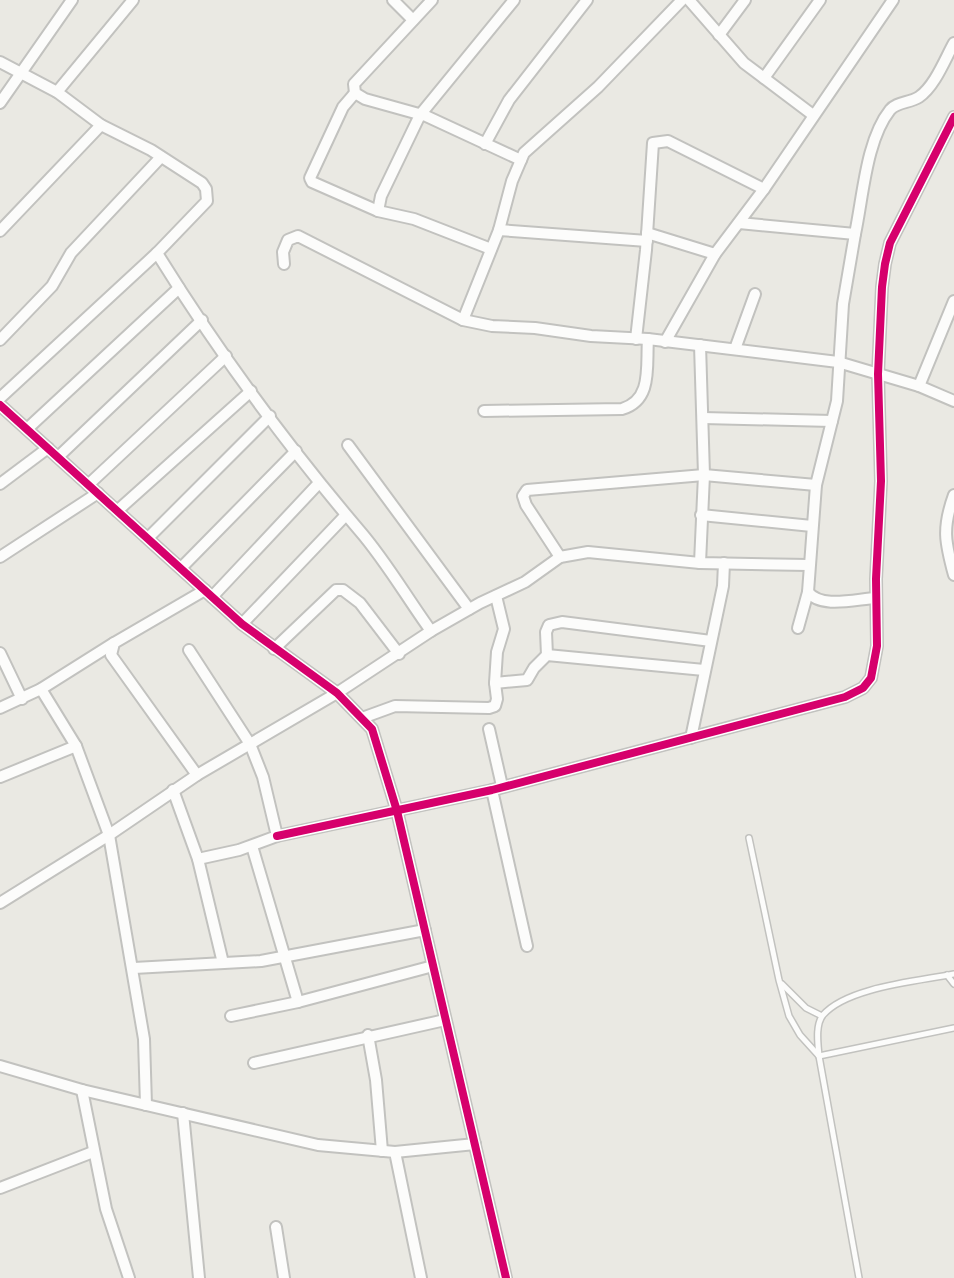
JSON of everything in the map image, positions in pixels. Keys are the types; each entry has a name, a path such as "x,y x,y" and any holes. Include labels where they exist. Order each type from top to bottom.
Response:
{"street":[{"path":"0,103 72,0"},
{"path":"57,92 132,0"},
{"path":"393,0 413,20"},
{"path":"432,0 354,84 355,93 343,106 310,178 312,182 378,211 414,219 491,249"},
{"path":"378,211 381,196 420,115 514,0"},
{"path":"485,144 509,100 587,0"},
{"path":"463,320 499,230 524,153 598,87 682,0"},
{"path":"689,0 744,63 813,115"},
{"path":"719,35 745,0"},
{"path":"764,78 820,0"},
{"path":"665,342 715,254 764,189 892,0"},
{"path":"798,628 808,592 808,565 816,485 838,393 843,304 874,137 892,107 917,98 927,91 954,43"},
{"path":"0,62 57,92 101,125 161,157 202,183 208,194 201,208 158,253 0,398"},
{"path":"355,93 365,99 420,115 521,160"},
{"path":"198,859 252,846 277,836 497,788 845,697 863,688 872,678 877,646 876,598 881,481 878,374 882,287 890,243 954,117"},
{"path":"0,231 101,125"},
{"path":"636,339 647,237 653,143 668,141 764,189"},
{"path":"0,340 52,286 71,253 161,157"},
{"path":"739,223 855,234"},
{"path":"499,230 647,237 715,254"},
{"path":"284,264 283,252 288,240 298,236 463,320 492,326 648,339 838,362 919,386 954,401"},
{"path":"158,253 179,288 251,391 319,483 359,530 431,631"},
{"path":"27,429 179,288"},
{"path":"735,349 755,294"},
{"path":"919,386 954,301"},
{"path":"58,457 202,320"},
{"path":"484,411 622,408 633,405 644,391 648,339"},
{"path":"700,345 704,475 700,563"},
{"path":"88,485 226,356"},
{"path":"117,511 251,391"},
{"path":"0,405 242,624 336,693 372,729 397,811 506,1278"},
{"path":"148,538 270,416"},
{"path":"703,418 832,421"},
{"path":"348,445 469,609"},
{"path":"0,484 48,448"},
{"path":"181,568 296,451"},
{"path":"560,557 526,505 523,496 527,490 704,475 816,485"},
{"path":"0,708 41,689 114,643 208,593 319,483"},
{"path":"0,557 98,494"},
{"path":"954,498 944,527 944,541 954,575"},
{"path":"701,515 812,526"},
{"path":"242,624 345,516"},
{"path":"0,903 110,835 197,775 336,693 431,631 469,609 525,582 560,557 588,552 700,563 808,565"},
{"path":"691,738 723,586 724,564"},
{"path":"274,649 336,590 343,590 360,603 399,654"},
{"path":"808,592 813,599 823,602 876,598"},
{"path":"362,718 395,706 489,708 495,706 497,652 504,629 496,596"},
{"path":"495,682 527,680 534,668 547,655 546,632 549,625 562,622 711,641"},
{"path":"114,643 111,656 197,775"},
{"path":"189,650 250,744 263,777 277,836"},
{"path":"0,653 22,699"},
{"path":"547,655 704,670"},
{"path":"41,689 76,746 110,835 134,968 144,1039 146,1104"},
{"path":"489,729 497,788 527,946"},
{"path":"0,777 76,746"},
{"path":"173,790 198,859 223,963"},
{"path":"252,846 298,1002"},
{"path":"134,968 285,957 425,930"},
{"path":"231,1016 298,1002 433,966"},
{"path":"255,1063 368,1035 445,1020"},
{"path":"368,1035 376,1080 382,1151"},
{"path":"0,1066 82,1090 318,1145 395,1152 475,1144"},
{"path":"82,1090 106,1209 129,1278"},
{"path":"183,1113 199,1278"},
{"path":"0,1188 93,1152"},
{"path":"395,1152 421,1278"},
{"path":"276,1227 284,1278"}],"lane":[{"path":"749,838 779,980 789,1016 800,1035 819,1056"},
{"path":"859,1278 819,1056 818,1030 822,1016 847,999 954,974"},
{"path":"947,975 954,984"},
{"path":"779,980 806,1008 822,1016"},
{"path":"819,1056 954,1028"}],"cycle path":[{"path":"277,836 492,790 845,697 863,688 871,678 877,646 876,579 881,481 878,374 885,264 890,243 954,117"},
{"path":"0,405 242,624 337,693 372,729 397,811 506,1278"}]}
